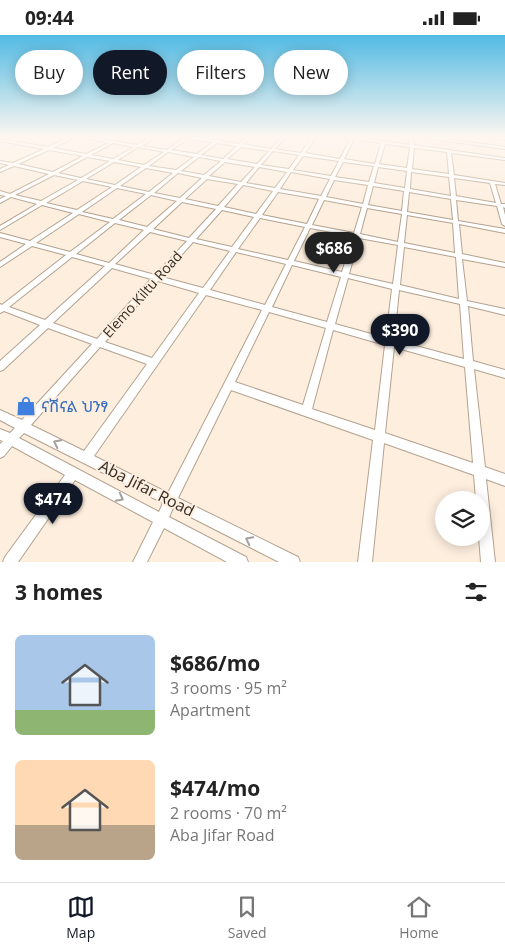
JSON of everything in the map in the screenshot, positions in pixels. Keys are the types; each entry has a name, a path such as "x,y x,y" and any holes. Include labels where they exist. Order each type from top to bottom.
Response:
{"street":[{"path":"0,162 505,265"},
{"path":"0,171 21,162"},
{"path":"0,201 76,162"},
{"path":"0,228 112,162"},
{"path":"116,162 505,231"},
{"path":"0,265 152,162"},
{"path":"1,308 190,162"},
{"path":"0,367 223,162"},
{"path":"227,162 502,205"},
{"name":"Elemo Kiltu Road","path":"0,452 6,437 23,426 262,162"},
{"path":"86,458 297,162"},
{"path":"140,562 342,162"},
{"path":"346,162 505,184"},
{"path":"306,411 377,162"},
{"path":"365,562 410,162"},
{"path":"450,162 488,562"},
{"path":"492,182 502,205 505,224"},
{"path":"0,193 191,240 505,312"},
{"path":"0,235 469,366 505,374"},
{"path":"1,308 154,363"},
{"path":"230,385 505,480"},
{"name":"Aba Jifar Road","path":"0,415 293,562"},
{"name":"Aba Jifar Road","path":"6,437 241,562"},
{"path":"10,562 74,473"}],"place":[{"name":"ናሽናል ህንፃ","path":"26,406"}]}
